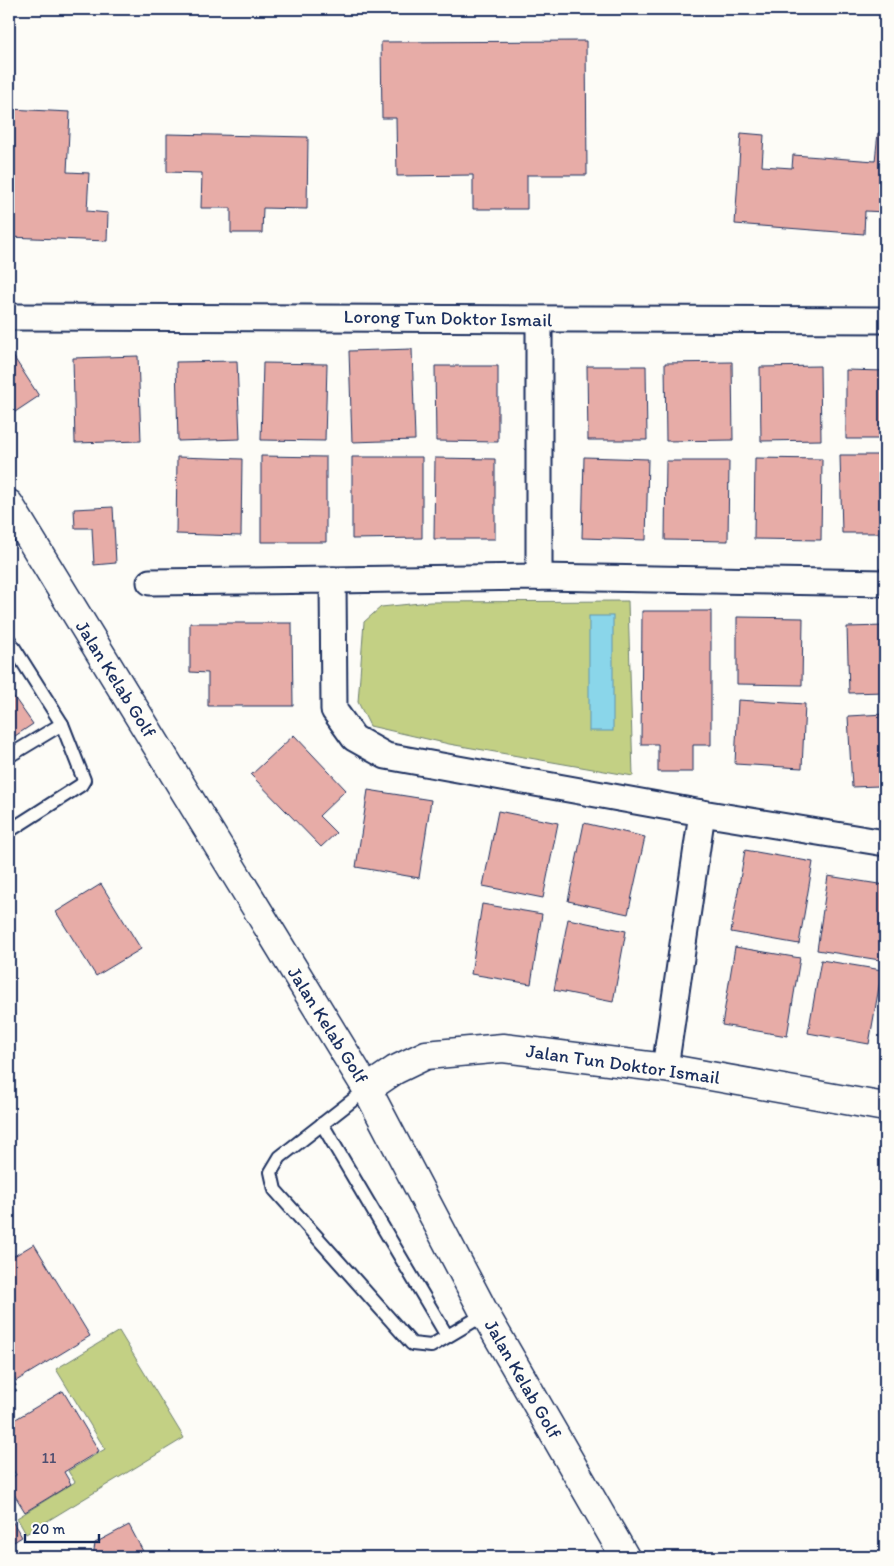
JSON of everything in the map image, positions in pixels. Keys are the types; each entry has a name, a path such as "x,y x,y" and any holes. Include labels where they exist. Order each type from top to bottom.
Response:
{"street":[{"name":"Lorong Tun Doktor Ismail","path":"9,317 885,320"},
{"path":"539,320 539,577"},
{"name":"Jalan Kelab Golf","path":"9,504 367,1089 485,1314 625,1557"},
{"path":"150,582 539,577 885,583"},
{"path":"333,580 334,710 354,738 386,756 702,813 885,843"},
{"path":"665,1068 702,813"},
{"name":"Jalan Tun Doktor Ismail","path":"367,1089 395,1070 426,1055 503,1048 665,1068 885,1107"}],"lane":[{"path":"9,640 62,724 84,780 81,785 9,832"},
{"path":"9,756 62,724"},
{"path":"367,1089 280,1157 271,1172 275,1190 412,1344 431,1346 485,1314"},
{"path":"322,1124 447,1336"}],"path":[{"path":"9,1376 17,1389 9,1394"}],"green space":[{"path":"628,601 633,776 449,744 370,726 358,702 364,622 381,607 430,602"},
{"path":"119,1331 184,1438 26,1534 17,1518 75,1482 68,1471 105,1449 56,1369"}],"water":[{"path":"589,616 613,616 613,731 589,731"}],"building":[{"path":"586,41 587,175 527,175 527,209 473,209 473,175 397,176 396,118 382,118 381,42"},
{"path":"9,109 70,112 67,172 89,173 87,211 108,213 107,241 9,237"},
{"path":"741,133 764,135 762,166 792,168 793,155 875,161 878,133 885,133 885,212 865,211 864,234 735,224"},
{"path":"167,134 308,137 307,209 263,208 262,233 231,233 231,208 201,208 202,173 167,172"},
{"path":"412,349 415,440 352,442 349,351"},
{"path":"13,356 39,396 15,412 9,402 9,359"},
{"path":"138,356 141,441 75,443 73,358"},
{"path":"237,361 240,439 178,441 176,362"},
{"path":"732,362 733,440 666,441 665,363"},
{"path":"263,363 327,364 325,441 261,440"},
{"path":"435,366 498,366 498,442 436,441"},
{"path":"587,366 646,366 647,440 588,440"},
{"path":"820,366 821,440 761,441 760,367"},
{"path":"846,370 885,371 885,439 846,439"},
{"path":"840,455 885,455 885,533 842,533"},
{"path":"261,456 326,457 326,542 261,542"},
{"path":"177,457 242,459 241,536 176,534"},
{"path":"352,457 422,457 422,538 352,539"},
{"path":"584,457 648,459 646,540 582,538"},
{"path":"435,458 495,459 495,539 434,539"},
{"path":"755,458 822,459 821,540 754,539"},
{"path":"666,461 729,461 728,541 665,540"},
{"path":"113,507 116,563 94,565 92,528 75,528 74,509"},
{"path":"642,611 711,611 711,745 693,745 693,772 658,772 658,744 641,744"},
{"path":"737,617 803,618 802,685 737,684"},
{"path":"190,623 292,623 293,706 208,706 208,673 190,672"},
{"path":"885,626 885,692 849,693 847,627"},
{"path":"9,690 33,724 9,740"},
{"path":"738,700 805,704 802,768 735,764"},
{"path":"885,714 885,804 880,804 879,786 852,787 848,716"},
{"path":"294,735 346,790 319,816 336,833 321,847 251,775"},
{"path":"368,790 431,800 419,878 356,867"},
{"path":"498,811 558,823 543,898 483,886"},
{"path":"584,823 645,837 628,914 568,901"},
{"path":"745,850 813,862 799,944 731,932"},
{"path":"828,876 885,885 885,926 880,960 817,950"},
{"path":"101,884 141,949 96,976 56,912"},
{"path":"482,904 542,914 531,984 471,974"},
{"path":"568,919 626,931 613,1002 554,990"},
{"path":"735,947 800,958 787,1036 722,1025"},
{"path":"821,960 882,970 869,1044 808,1033"},
{"path":"34,1244 90,1336 16,1381 9,1368 9,1259"},
{"path":"63,1391 99,1451 64,1472 71,1484 25,1512 9,1486 9,1479 16,1475 9,1463 9,1423"},
{"path":"9,1516 22,1537 9,1545"},
{"path":"129,1525 146,1557 93,1557 95,1543"}]}
